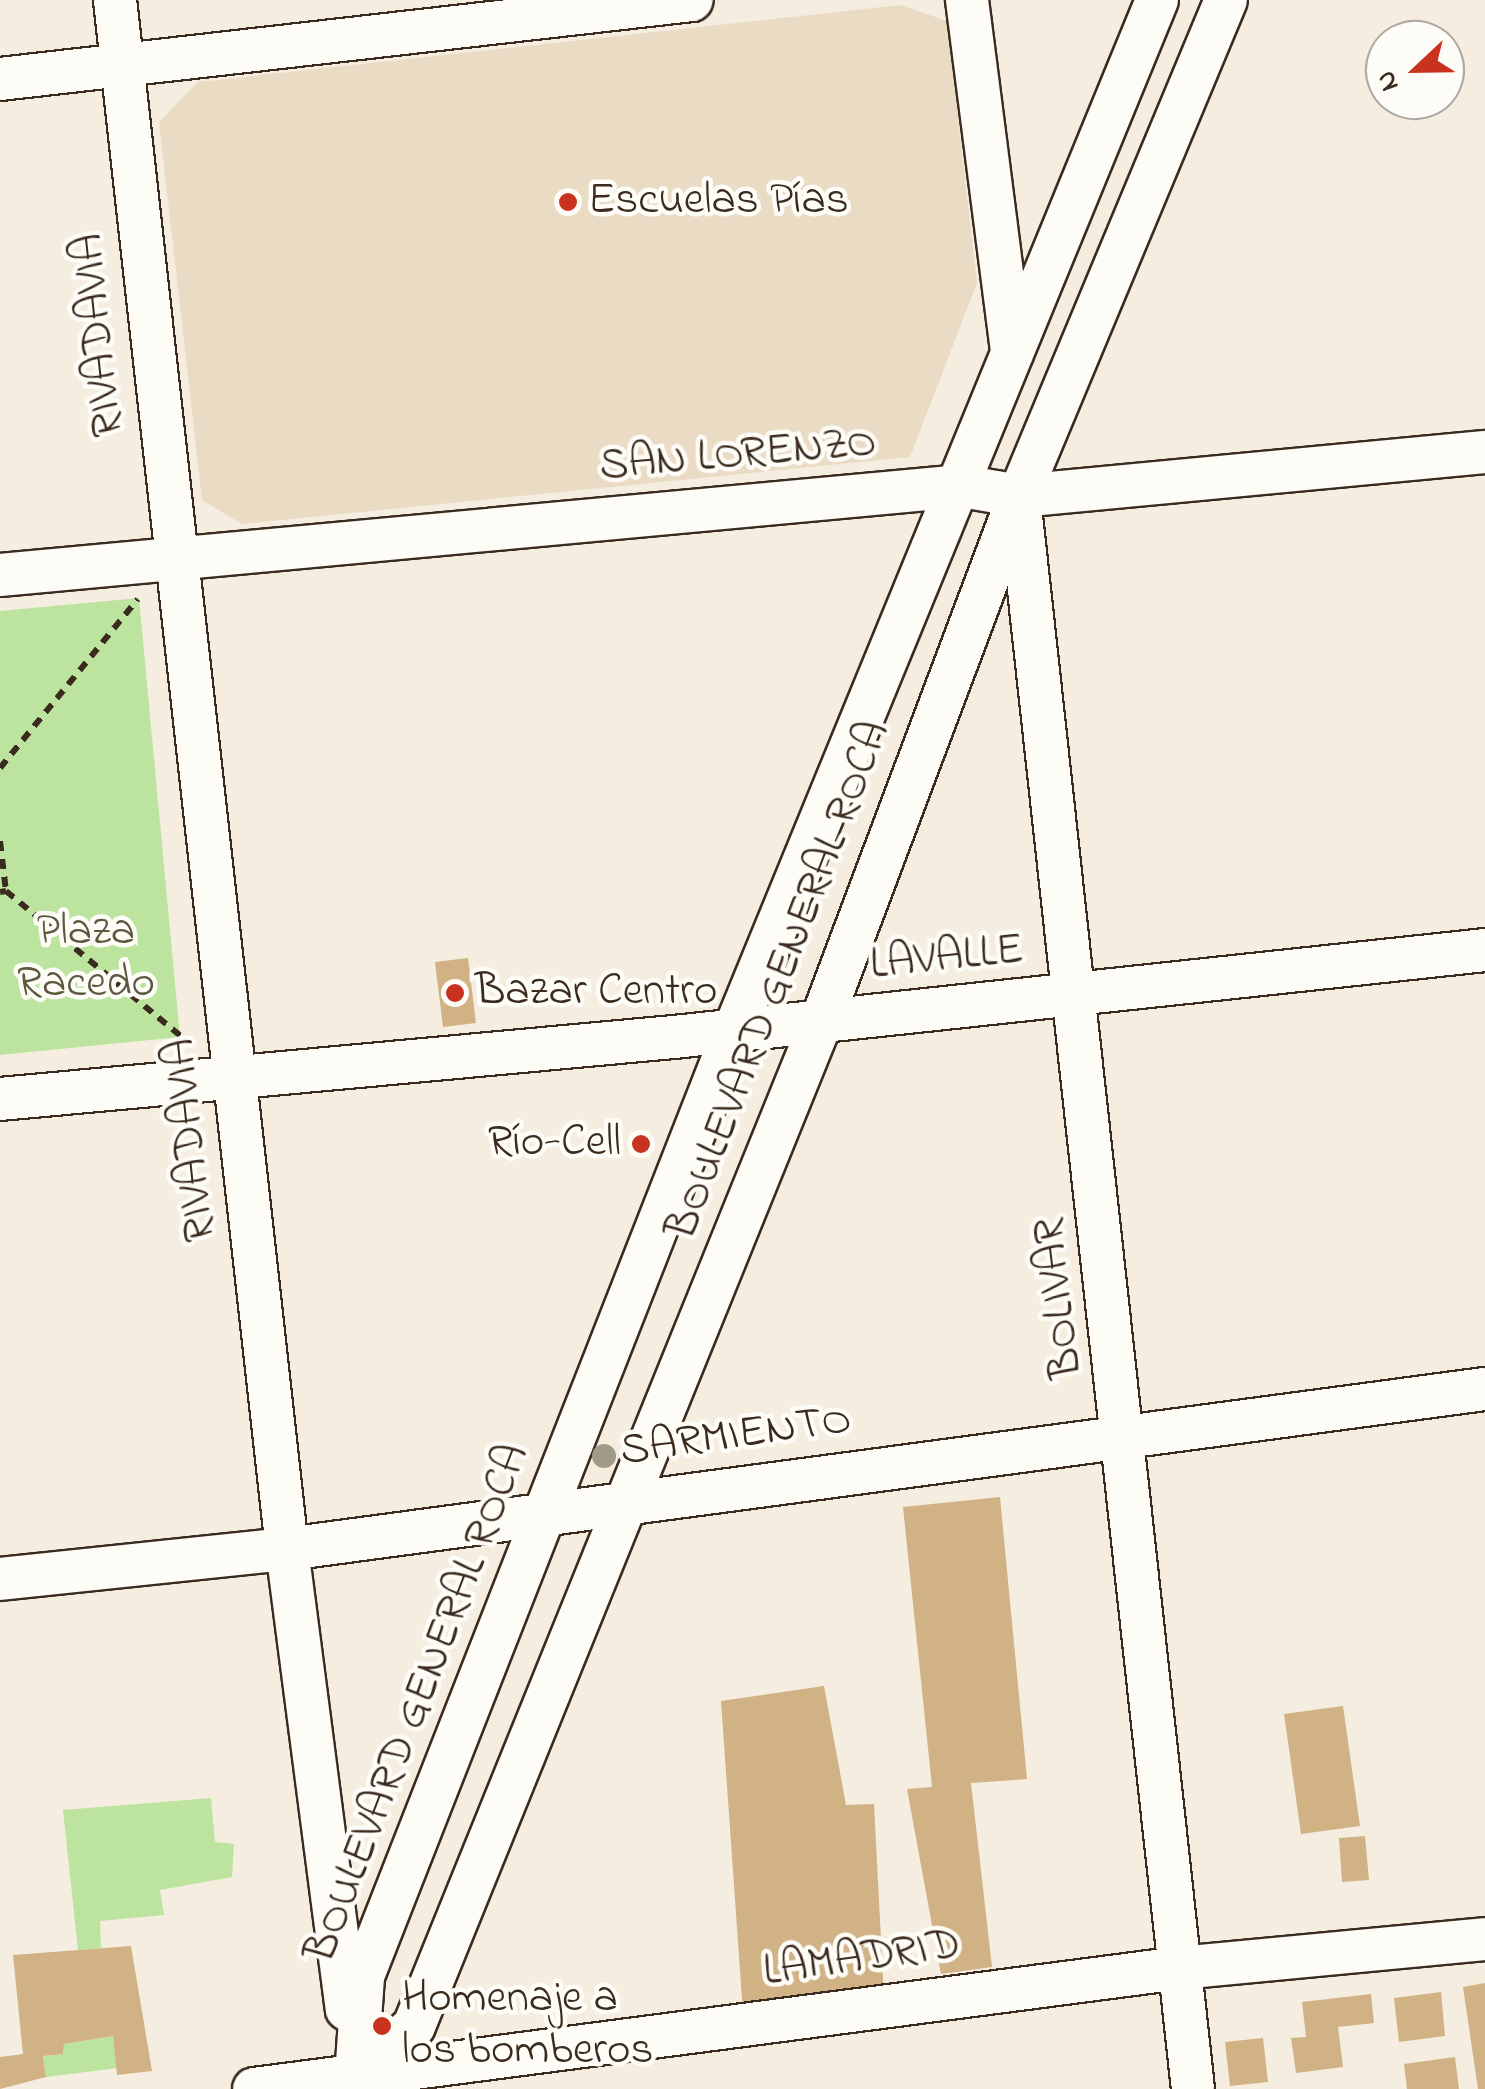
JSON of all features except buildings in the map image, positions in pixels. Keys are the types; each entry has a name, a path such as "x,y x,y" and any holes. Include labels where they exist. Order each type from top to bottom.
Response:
{"street":[{"name":"RIVADAVIA","path":"114,0 287,1548 356,2083"},
{"path":"0,79 692,0"},
{"path":"967,0 1013,357"},
{"name":"BOULEVARD GENERAL ROCA","path":"356,2083 363,1976 734,1031 962,486 1157,0"},
{"name":"BOULEVARD GENERAL ROCA","path":"356,2083 414,2026 821,1022 1019,496 1226,0"},
{"name":"SAN LORENZO","path":"0,574 962,486 1019,496 1485,452"},
{"name":"BOLIVAR","path":"1019,496 1126,1434 1194,2089"},
{"name":"LAVALLE","path":"0,1099 734,1031 1485,950"},
{"name":"SARMIENTO","path":"0,1579 287,1548 1485,1389"},
{"name":"LAMADRID","path":"254,2089 356,2083 1179,1968 1485,1939"}],"path":[{"path":"0,768 175,557"},
{"path":"0,841 3,892 180,1038 235,1075"}],"shaded area":[{"name":"Escuelas Pías","path":"900,5 947,21 977,283 910,457 242,524 202,500 159,122 198,82"}],"green space":[{"name":"Plaza Racedo","path":"139,598 180,1037 0,1055 0,611"},
{"path":"211,1798 215,1842 234,1844 232,1877 160,1890 164,1915 100,1921 101,1948 78,1950 63,1810"},
{"path":"113,2036 118,2068 46,2077 43,2056 63,2054 64,2044"}],"place":[{"name":"Escuelas Pías","path":"568,202"},
{"name":"Bazar Centro","path":"455,993"},
{"name":"Río-Cell","path":"641,1144"},
{"name":"Homenaje a los bomberos","path":"382,2026"}]}
